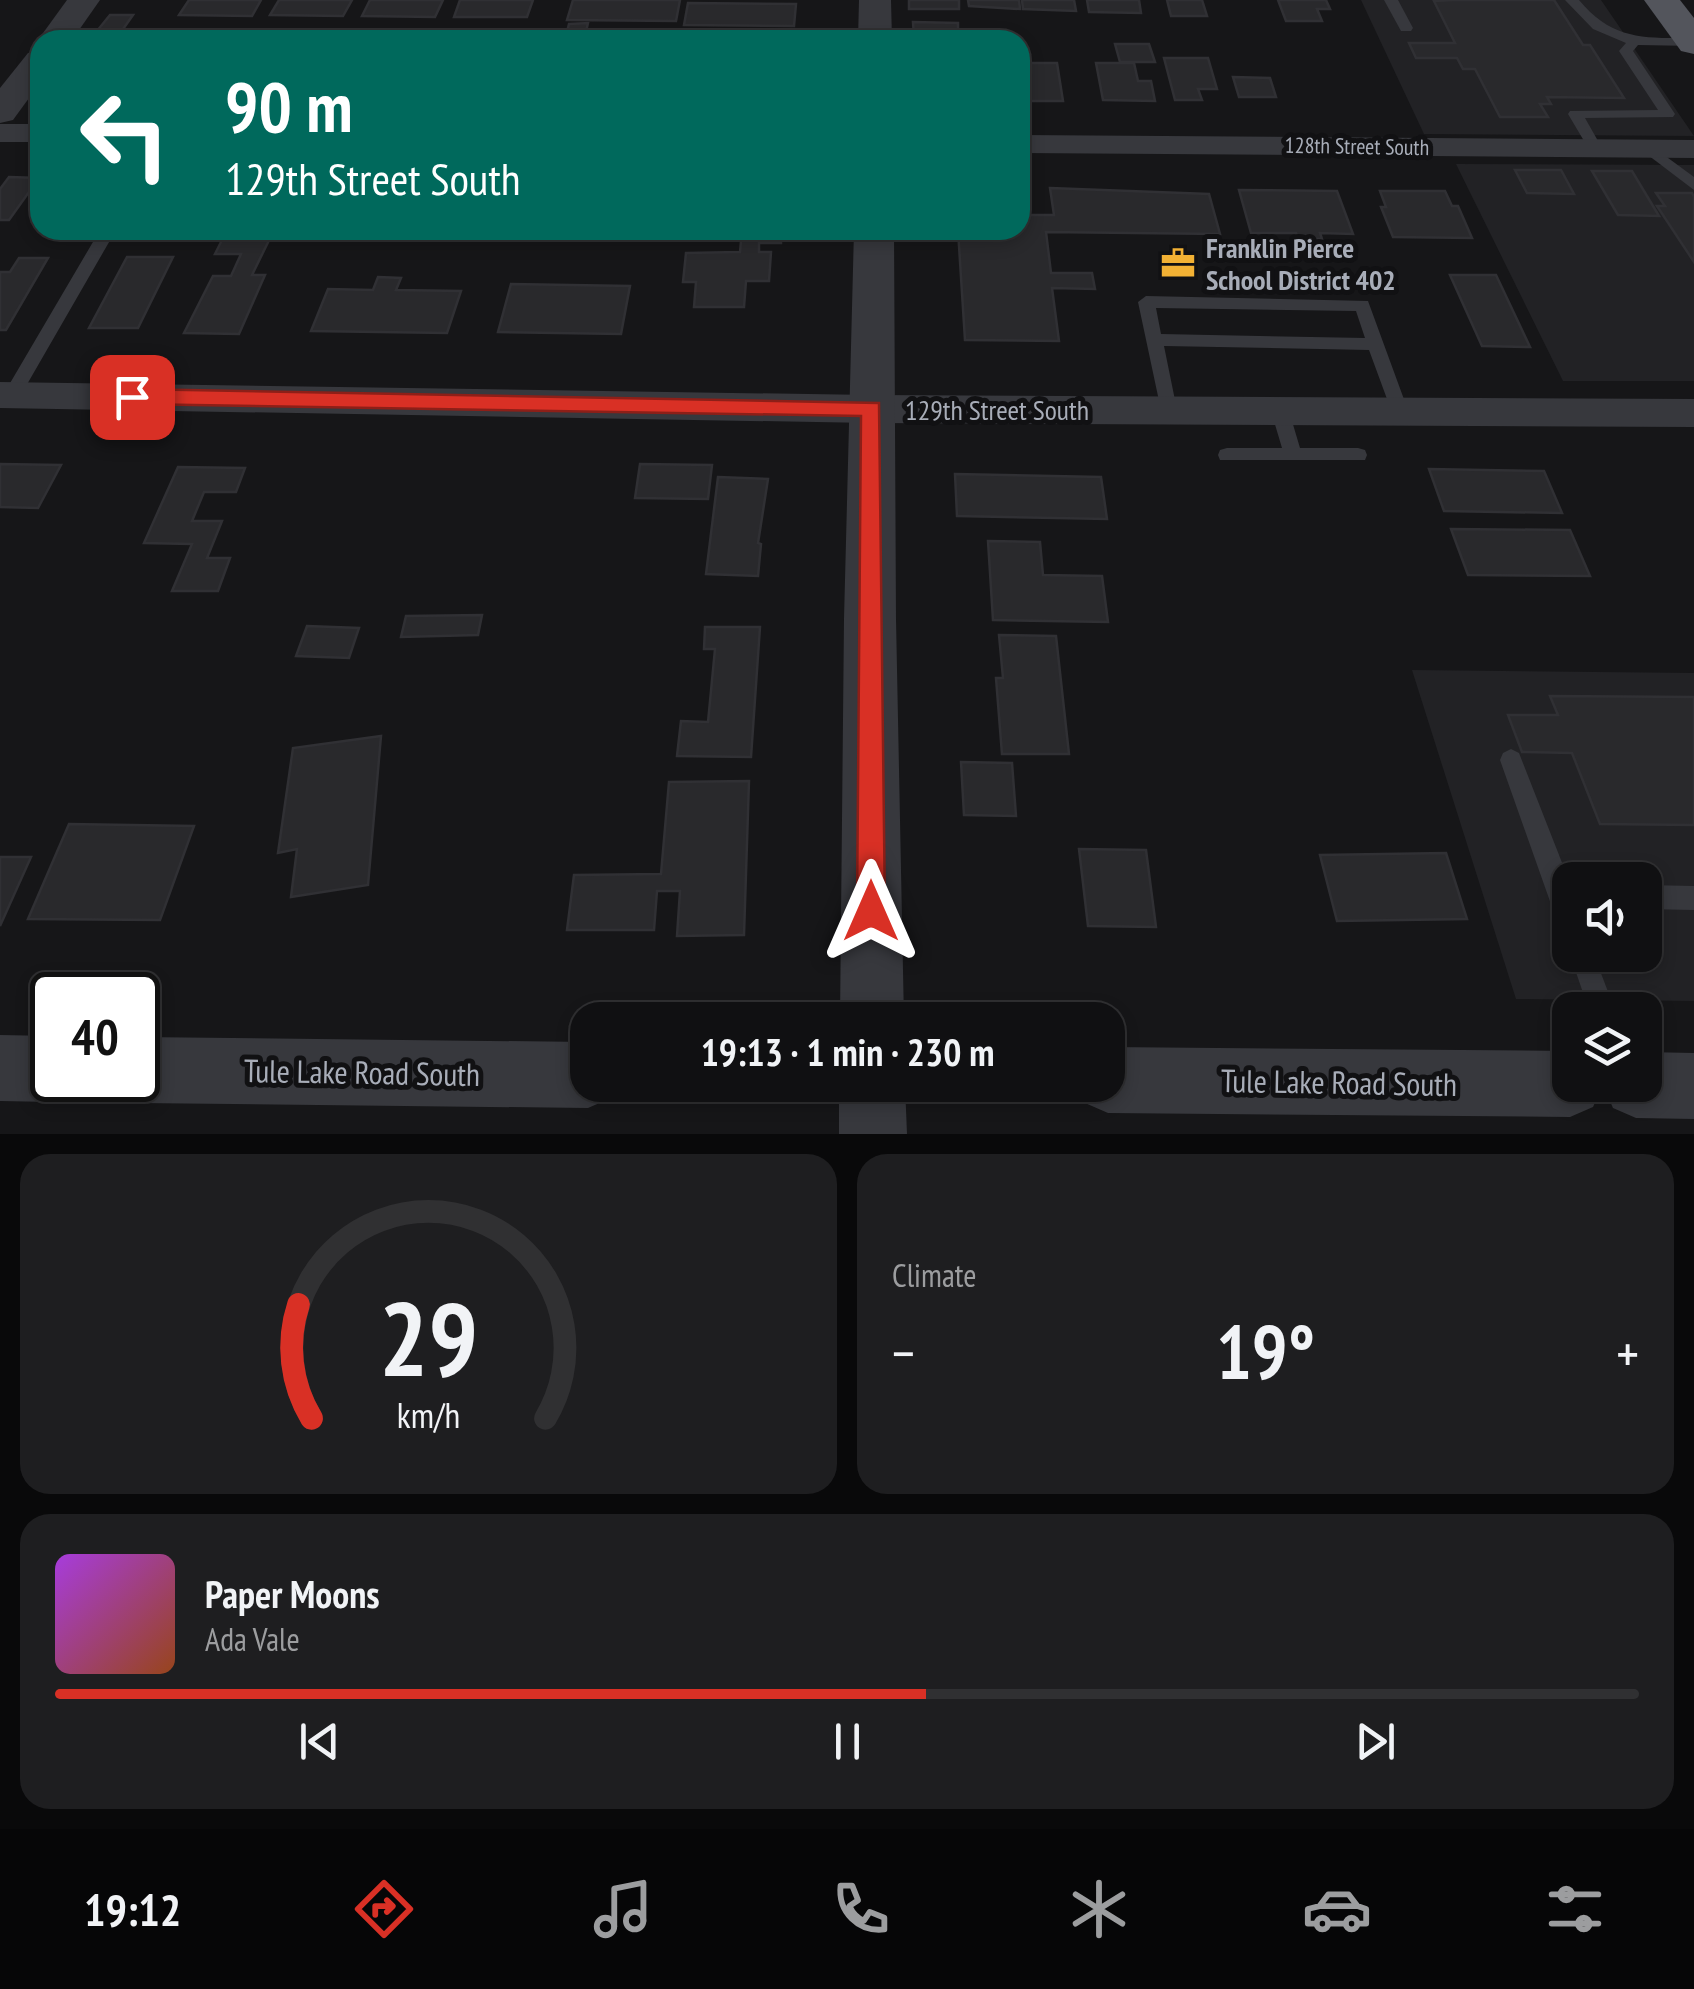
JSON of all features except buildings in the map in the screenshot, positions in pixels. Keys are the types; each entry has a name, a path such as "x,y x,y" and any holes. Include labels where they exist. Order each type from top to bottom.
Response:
{"main road":[{"path":"1662,0 1694,42"}],"street":[{"path":"62,30 84,0"},
{"path":"875,0 875,30"},
{"path":"0,112 30,73"},
{"path":"0,132 30,133"},
{"name":"128th Street South","path":"1030,144 1694,149"},
{"path":"872,1002 874,240"},
{"name":"129th Street South","path":"6,395 871,409 1694,413"},
{"path":"0,1068 30,1068"},
{"name":"Tule Lake Road South","path":"160,1070 570,1075"},
{"name":"Tule Lake Road South","path":"1125,1080 1552,1084"},
{"path":"1662,1085 1694,1086"},
{"path":"872,1102 873,1134"}],"lane":[{"path":"1391,0 1406,28"},
{"path":"1572,0 1590,24 1634,42 1694,42"},
{"path":"1595,148 1575,114 1668,114 1626,51 1634,42"},
{"path":"1649,149 1694,185"},
{"path":"6,395 102,240"},
{"path":"1168,410 1146,302 1362,305 1400,413"},
{"path":"1154,340 1376,344"},
{"path":"1280,412 1293,456"},
{"path":"1226,456 1358,456"},
{"path":"1511,760 1552,862"},
{"path":"1662,897 1694,898"}],"shaded area":[{"path":"1361,0 1601,0 1694,136 1424,134"},
{"path":"1456,164 1694,165 1694,381 1563,381"},
{"path":"1412,670 1694,673 1694,1001 1662,1001 1662,992 1552,992 1552,999 1516,999"}],"place":[{"name":"Franklin Pierce School District 402","path":"1178,263"}],"route":[{"path":"132,397 871,409 871,911"}]}
